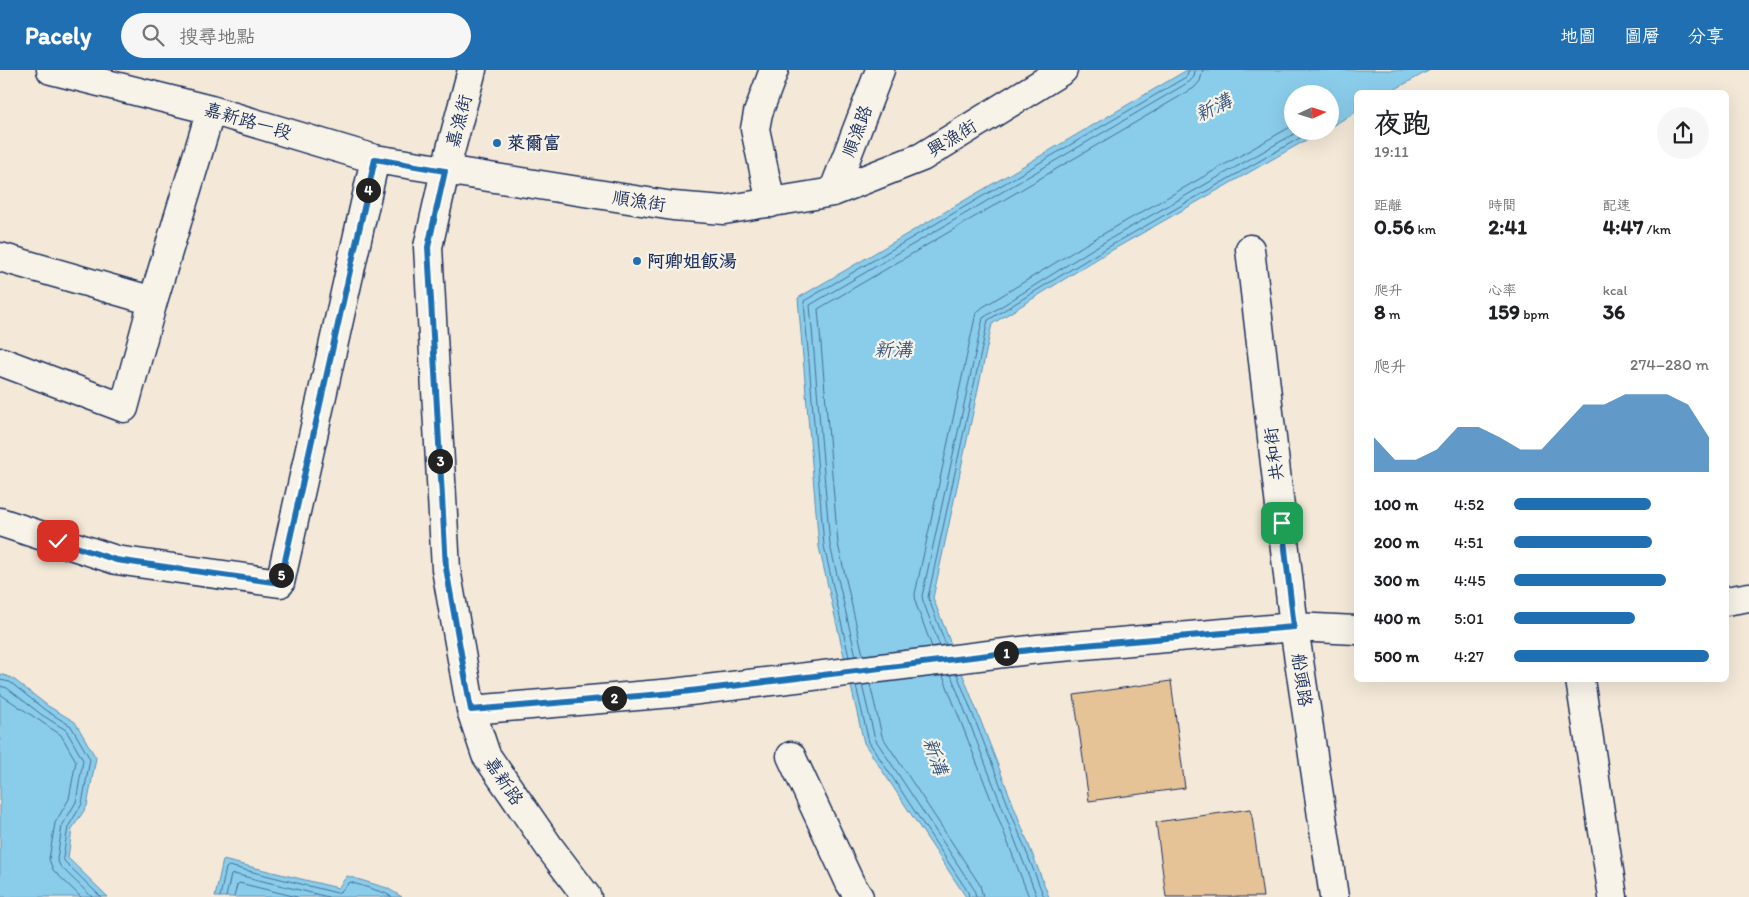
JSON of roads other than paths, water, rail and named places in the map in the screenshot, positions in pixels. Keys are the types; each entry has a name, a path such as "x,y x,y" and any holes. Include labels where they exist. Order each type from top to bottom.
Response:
{"street":[{"name":"嘉新路一段","path":"51,70 212,110 375,159 445,171"},
{"name":"嘉漁街","path":"445,171 472,70"},
{"path":"771,203 755,129 758,113 774,70"},
{"name":"順漁路","path":"833,192 880,70"},
{"name":"興漁街","path":"833,192 922,157 1063,70"},
{"path":"2,362 124,408 153,301 212,110"},
{"path":"0,522 116,560 280,583 375,159"},
{"name":"順漁街","path":"445,171 673,206 724,210 833,192"},
{"name":"嘉新路","path":"445,171 428,247 446,568 471,710 486,755 550,848 587,897"},
{"name":"共和街","path":"1250,249 1294,627"},
{"path":"0,258 153,301"},
{"path":"1729,601 1749,598"},
{"path":"1294,627 1354,630"},
{"name":"船頭路","path":"471,710 674,693 1038,649 1294,627 1334,897"},
{"path":"1580,682 1613,897"},
{"path":"791,756 850,883 859,897"}],"water":[{"name":"新溝","path":"1187,70 1430,70 1394,90 1354,90 1354,113 1339,122 1339,85 1284,85 1284,140 1306,140 1100,257 992,324 933,598 1049,897 966,897 864,743 819,547 798,298"},
{"path":"0,674 12,678 48,706 75,722 96,758 87,806 72,829 68,858 108,897 0,897"},
{"path":"223,860 338,888 347,876 387,888 402,897 215,897"}],"place":[{"name":"萊爾富","path":"497,143"},
{"name":"阿卿姐飯湯","path":"637,261"}]}
